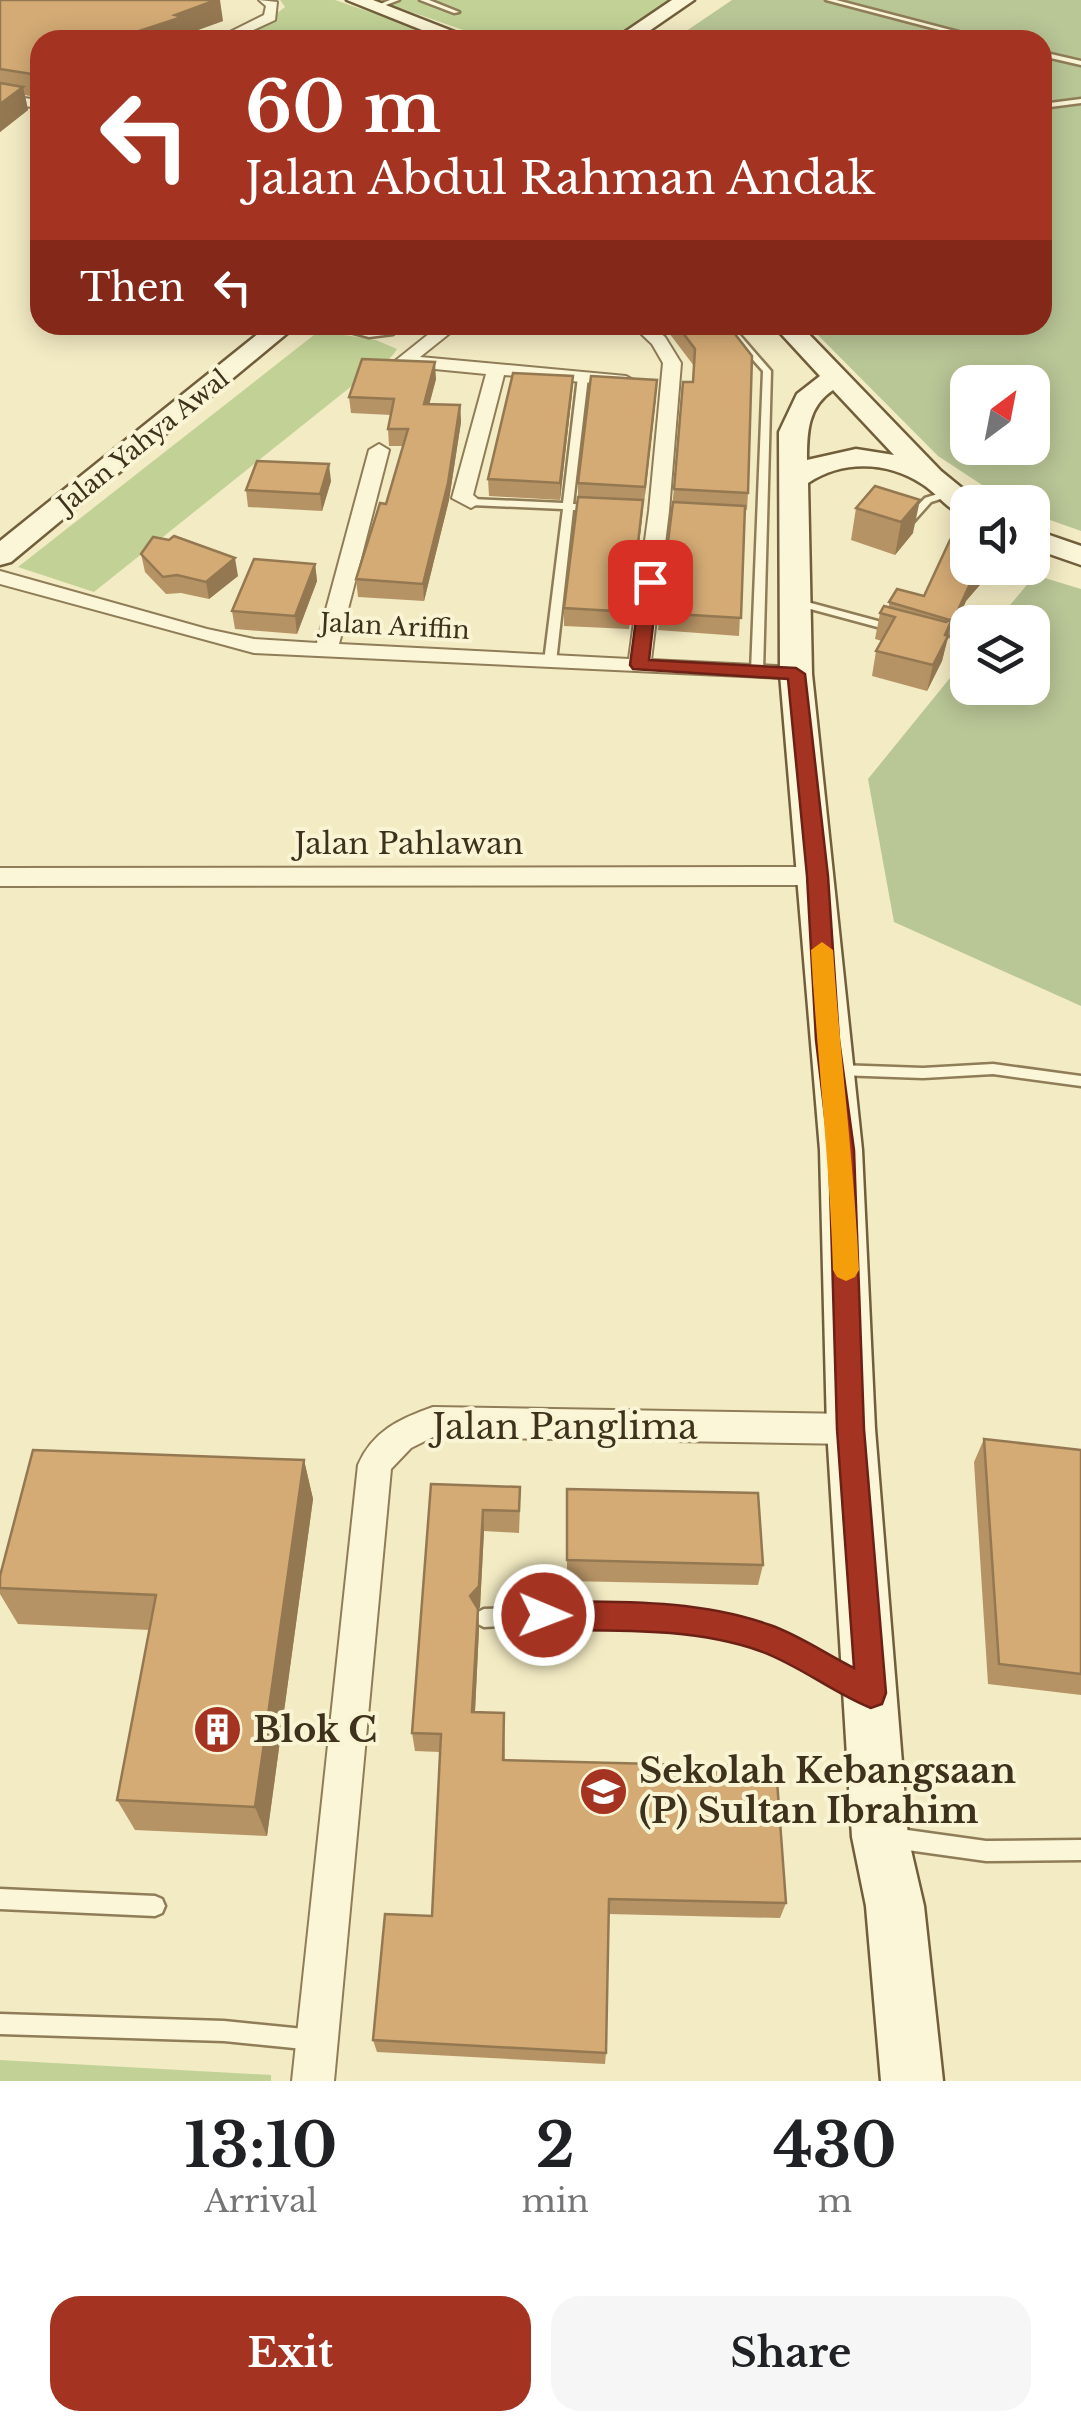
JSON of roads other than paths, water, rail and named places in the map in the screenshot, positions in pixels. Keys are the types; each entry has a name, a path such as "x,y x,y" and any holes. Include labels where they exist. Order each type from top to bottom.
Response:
{"street":[{"path":"242,30 270,17 272,5 265,0"},
{"path":"356,0 439,30"},
{"path":"638,30 685,0"},
{"path":"661,30 706,0"},
{"path":"0,98 30,102"},
{"name":"Jalan Yahya Awal","path":"0,530 244,335"},
{"name":"Jalan Yahya Awal","path":"0,556 272,335"},
{"path":"438,335 404,360 670,385"},
{"path":"639,665 659,511 672,364 653,335"},
{"path":"795,335 949,493"},
{"path":"471,502 462,498 496,370"},
{"path":"834,379 816,388 799,408 794,432 796,674 844,1193 851,1429 880,1836 895,1906 912,2081"},
{"path":"326,651 379,450"},
{"path":"792,480 823,462 867,455 949,493"},
{"path":"1050,545 1081,556"},
{"name":"Jalan Ariffin","path":"0,577 203,636 254,646 796,674"},
{"name":"Jalan Pahlawan","path":"0,877 817,876"},
{"name":"Jalan Panglima","path":"313,2081 375,1465 386,1446 404,1431 433,1422 851,1429"}],"lane":[{"path":"376,6 396,0"},
{"path":"423,0 456,12"},
{"path":"829,0 947,30"},
{"path":"1052,56 1081,63"},
{"path":"1052,105 1081,101"},
{"path":"735,335 767,371 757,672"},
{"path":"550,662 583,378"},
{"path":"910,518 928,500 949,493"},
{"path":"471,502 604,508"},
{"path":"744,516 761,517"},
{"path":"795,602 908,632"},
{"path":"832,1070 923,1073 993,1069 1081,1081"},
{"path":"484,1618 651,1617 710,1623 767,1638 871,1693"},
{"path":"880,1836 986,1851 1081,1850"},
{"path":"0,1899 155,1906"},
{"path":"0,2024 224,2030 318,2040"}],"place":[{"name":"Blok C","path":"218,1730"},
{"name":"Sekolah Kebangsaan (P) Sultan Ibrahim","path":"604,1791"}]}
